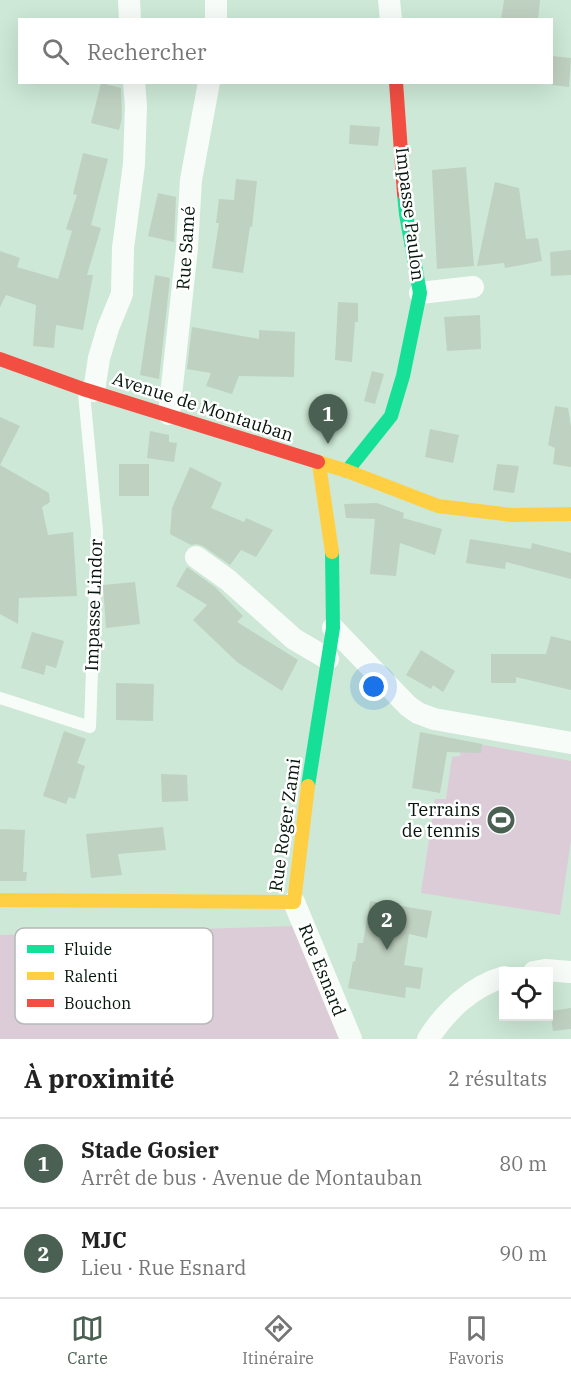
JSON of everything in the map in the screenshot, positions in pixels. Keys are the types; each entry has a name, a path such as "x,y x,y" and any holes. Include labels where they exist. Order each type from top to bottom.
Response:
{"street":[{"path":"129,0 130,18"},
{"path":"216,0 216,18"},
{"path":"389,0 391,18"},
{"path":"88,390 108,328 122,294 123,248 134,164 136,106 134,84"},
{"name":"Rue Samé","path":"169,414 188,248 191,180 209,84"},
{"name":"Impasse Paulon","path":"347,471 391,416 403,376 420,293 406,214 396,84"},
{"path":"420,293 472,287"},
{"name":"Avenue de Montauban","path":"0,359 88,390 347,471 438,506 512,515 571,514"},
{"name":"Rue Roger Zami","path":"0,900 294,902 308,788 333,628 333,560 319,464"},
{"path":"196,557 228,580 294,639 328,659"},
{"path":"333,628 408,706 418,713 434,719 571,743"},
{"name":"Rue Esnard","path":"294,902 351,1039"},
{"path":"553,972 571,972"},
{"path":"428,1039 449,1011 486,985 499,979"}],"lane":[{"name":"Impasse Lindor","path":"0,698 90,727 97,531 88,390"}],"shaded area":[{"name":"Terrains de tennis","path":"462,741 571,761 571,840 560,915 421,893 435,799 446,799 452,757 460,756"},
{"path":"293,926 339,1039 0,1039 0,935 15,935 15,1024 213,1024 213,928"}],"building":[{"path":"504,0 540,0 538,18 501,18"},
{"path":"553,56 571,58 569,87 552,85"},
{"path":"101,84 121,88 122,118 119,130 91,123"},
{"path":"350,125 380,127 378,146 349,144"},
{"path":"83,153 108,159 91,225 101,228 87,275 93,275 83,330 56,325 54,348 33,346 36,305 6,295 0,307 0,251 20,258 17,267 58,279 72,231 66,229 77,195 73,194"},
{"path":"466,167 474,266 437,269 432,170"},
{"path":"236,179 257,181 252,227 250,227 243,273 212,268 219,223 216,223 219,199 234,200"},
{"path":"495,182 519,188 526,239 538,238 542,261 505,268 504,263 477,266"},
{"path":"158,193 176,197 174,242 148,236"},
{"path":"571,250 571,275 551,276 550,252"},
{"path":"155,275 170,278 159,379 140,375"},
{"path":"338,302 358,303 358,322 355,322 352,362 335,360"},
{"path":"480,315 481,349 447,351 444,317"},
{"path":"192,327 259,339 259,330 295,332 294,377 239,376 232,394 206,386 211,373 187,369"},
{"path":"372,371 384,374 375,404 364,401"},
{"path":"555,406 568,408 571,427 571,467 553,464 555,448 548,445"},
{"path":"0,417 20,426 0,465"},
{"path":"430,429 459,435 453,463 425,457"},
{"path":"150,431 169,435 169,442 177,443 174,462 147,458"},
{"path":"119,464 149,464 149,496 119,496"},
{"path":"497,464 519,466 514,493 493,490"},
{"path":"0,465 49,493 50,502 42,507 48,535 73,532 77,596 19,598 18,624 0,614"},
{"path":"190,467 222,483 211,508 244,522 246,518 273,530 256,557 241,550 230,565 203,546 191,545 170,534 172,508"},
{"path":"377,503 404,513 403,518 442,529 435,555 400,543 396,576 370,574 375,519 346,518 344,504"},
{"path":"470,539 531,549 532,543 571,553 571,579 506,562 505,569 466,563"},
{"path":"187,567 215,587 243,616 237,622 298,660 282,691 237,662 193,620 207,605 176,586"},
{"path":"135,582 140,624 106,628 103,585"},
{"path":"32,632 64,641 56,668 46,665 44,675 21,668"},
{"path":"551,636 571,641 571,690 516,677 516,683 491,683 491,654 546,654"},
{"path":"421,650 455,671 443,692 433,685 431,689 406,675"},
{"path":"116,683 154,684 153,721 116,720"},
{"path":"64,731 86,739 77,763 85,766 75,799 69,797 66,804 43,796"},
{"path":"420,732 482,744 481,753 447,752 440,793 412,788"},
{"path":"161,774 187,775 188,801 162,802"},
{"path":"163,827 166,850 118,854 122,875 91,878 86,834"},
{"path":"0,829 25,830 23,872 27,872 26,881 0,881"},
{"path":"370,901 432,911 427,938 409,934 404,965 423,968 420,989 406,987 405,998 348,988 358,943 363,943"},
{"path":"571,1008 571,1029 553,1031 553,1011"}],"traffic: fast":[{"path":"347,471 391,416 403,376 420,293 404,194"},
{"path":"308,786 333,628 332,552"}],"traffic: slow":[{"path":"318,462 438,506 512,515 571,514"},
{"path":"319,464 332,552"},
{"path":"0,900 294,902 308,786"}],"traffic: jam":[{"path":"396,84 404,194"},
{"path":"0,359 83,389 318,462"}],"place":[{"name":"Stade Gosier","path":"328,444"},
{"name":"Terrains de tennis","path":"501,820"},
{"name":"MJC","path":"387,950"}]}
